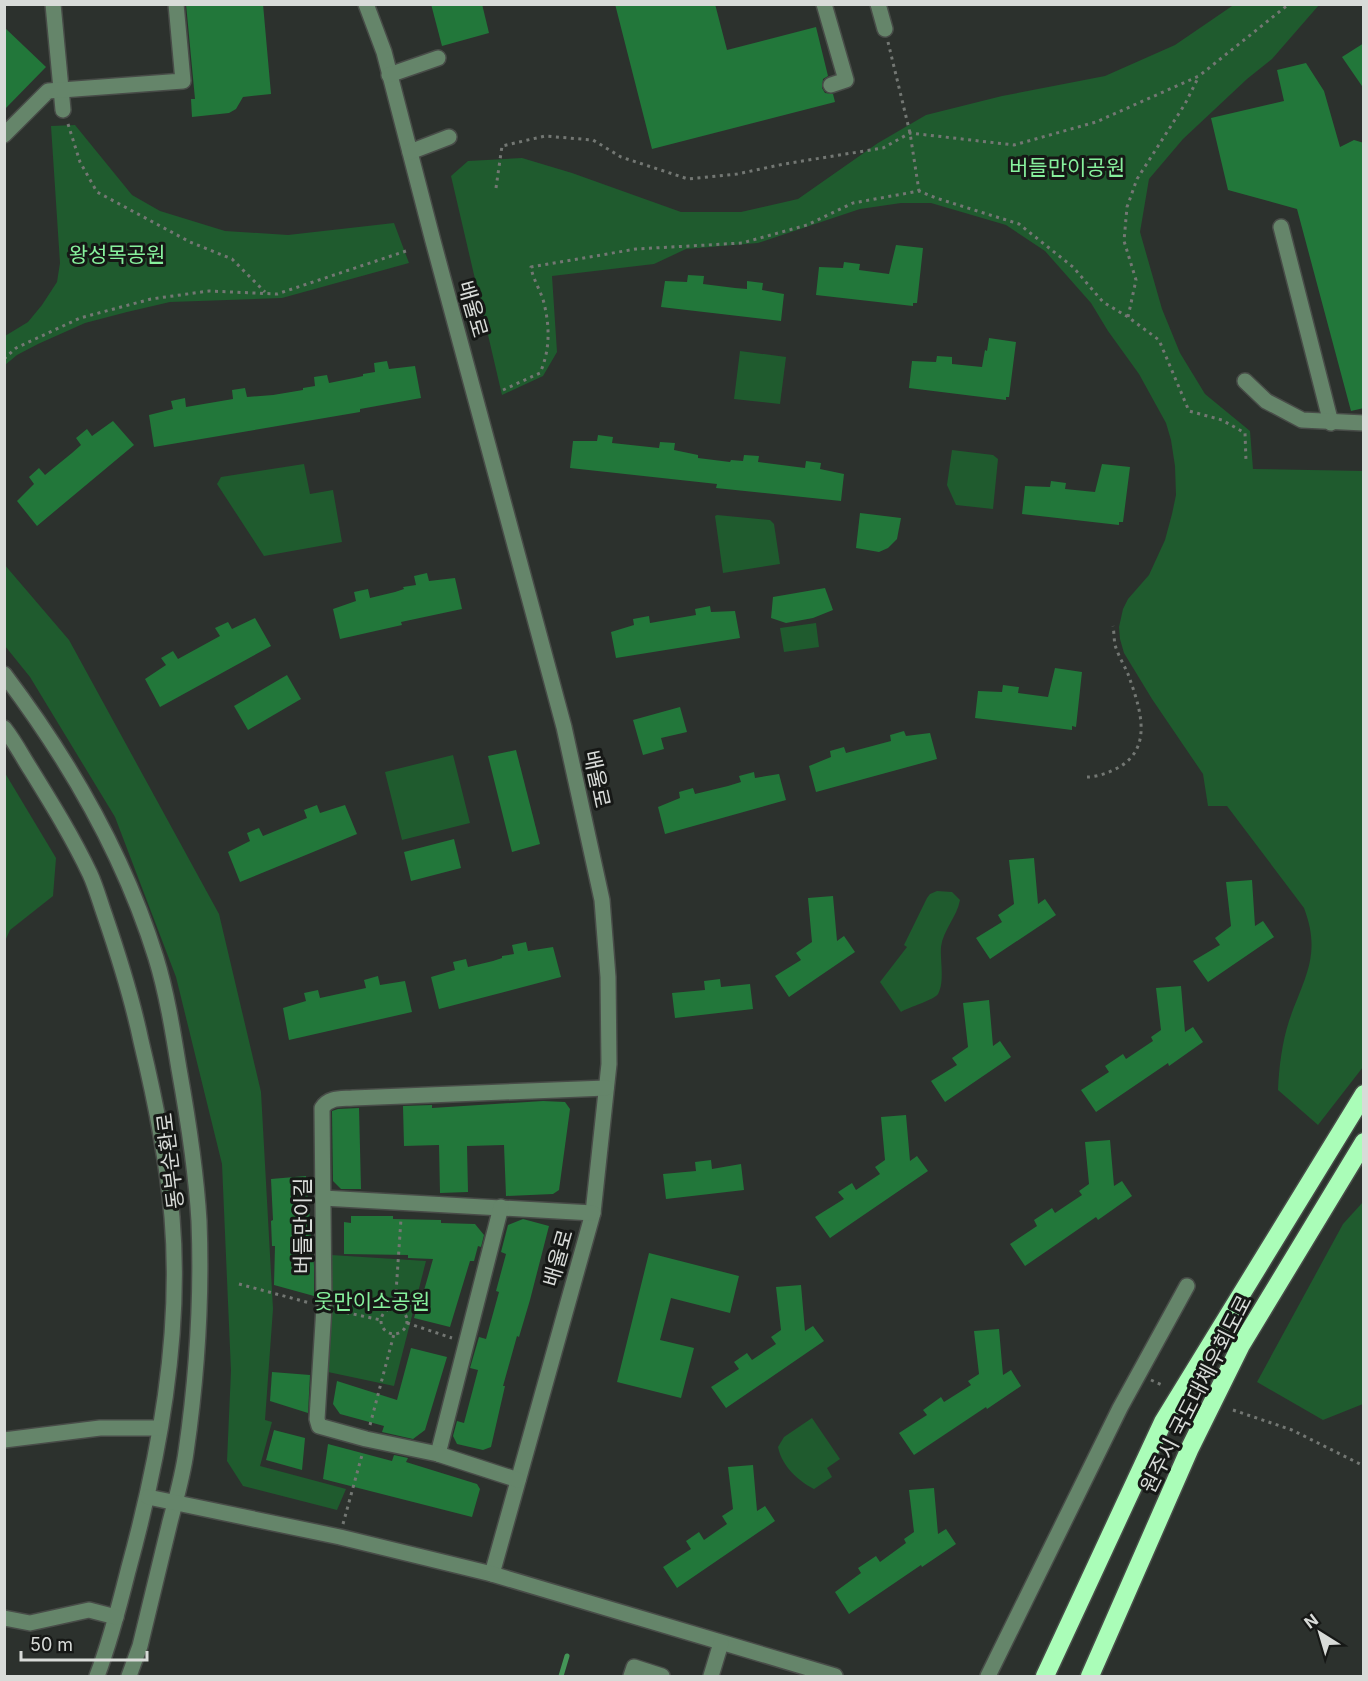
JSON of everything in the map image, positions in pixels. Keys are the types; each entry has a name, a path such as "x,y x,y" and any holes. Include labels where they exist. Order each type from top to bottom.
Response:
{"highway":[{"path":"1045,1677 1163,1422 1364,1095"},
{"name":"원주시 국도대체우회도로","path":"1090,1677 1190,1448 1241,1345 1364,1142"}],"street":[{"path":"53,4 63,110"},
{"path":"4,135 48,91 183,81 176,4"},
{"name":"배울로","path":"366,4 384,52 564,727 602,900 608,977 609,1064 593,1213 492,1574"},
{"path":"824,4 846,80 831,85"},
{"path":"878,4 885,29"},
{"path":"389,75 438,58"},
{"path":"410,152 449,137"},
{"path":"1281,227 1331,423"},
{"path":"1245,381 1266,402 1302,420 1364,423"},
{"name":"동부순환로","path":"4,674 30,708 96,815 139,910 156,959 168,1008 189,1126 200,1266 194,1385 186,1455 140,1646 129,1677"},
{"name":"동부순환로","path":"4,728 49,797 91,876 125,976 159,1120 172,1218 174,1290 166,1384 148,1497 116,1617 97,1677"},
{"name":"버들만이길","path":"518,1479 438,1455 319,1426 317,1419 324,1307 322,1108 326,1102 331,1100 606,1088"},
{"path":"323,1198 593,1213"},
{"path":"438,1455 501,1207"},
{"path":"988,1677 1120,1408 1186,1286"},
{"path":"4,1440 100,1428 159,1428"},
{"path":"148,1497 340,1537 492,1574 835,1677"},
{"path":"4,1618 30,1623 89,1610 116,1617"},
{"path":"711,1677 721,1643"},
{"path":"631,1677 634,1668 662,1677"}],"path":[{"path":"496,188 502,146 545,136 593,140 621,157 687,179 737,174 883,148 910,133 1014,145 1096,122 1199,76 1289,4"},
{"path":"885,29 910,133 919,191"},
{"path":"1128,317 1136,280 1124,241 1127,207 1137,179 1185,104 1199,76"},
{"path":"63,110 80,162 98,192 190,242 232,259 266,293"},
{"path":"503,390 540,373 546,357 549,336 544,302 531,267 636,249 742,243 807,225 853,204 919,191 1018,224 1073,267 1103,302 1128,317 1158,340 1189,411 1222,420 1245,433 1246,461"},
{"path":"4,359 16,348 80,318 151,299 209,291 277,294 406,251"},
{"path":"1086,777 1095,777 1119,767 1131,759 1141,742 1142,720 1128,675 1115,646 1113,626"},
{"path":"395,1308 402,1202"},
{"path":"239,1284 381,1320"},
{"path":"395,1308 406,1315 407,1323 402,1331 394,1334 386,1331 381,1320 384,1312 395,1308"},
{"path":"407,1323 465,1342"},
{"path":"340,1537 394,1334"},
{"path":"1233,1410 1292,1430 1364,1466"}],"green space":[{"name":"버들만이공원","path":"1235,4 1319,5 1272,59 1247,79 1183,139 1149,179 1140,232 1162,309 1180,353 1205,394 1250,431 1253,469 1363,471 1363,1067 1318,1125 1278,1090 1284,1038 1305,979 1311,953 1309,925 1304,908 1227,806 1208,806 1203,774 1152,699 1124,653 1120,639 1119,627 1123,609 1128,599 1149,575 1165,540 1172,514 1176,495 1175,466 1166,423 1139,374 1091,303 1045,251 1006,225 931,203 901,203 860,209 758,243 686,249 654,264 552,276 557,352 543,376 502,395 451,176 468,161 522,158 572,173 681,212 741,212 798,199 878,143 926,115 1002,96 1105,76 1175,45"},
{"name":"왕성목공원","path":"75,125 132,195 160,211 225,231 288,235 394,223 409,263 282,298 170,302 127,312 85,323 17,355 5,365 5,336 28,322 57,282 60,263 51,126"},
{"path":"740,351 786,357 780,404 734,399"},
{"path":"952,450 993,455 998,459 993,509 956,505 947,485"},
{"path":"304,464 310,494 333,490 342,542 264,556 217,484 221,477"},
{"path":"715,516 770,520 774,524 780,564 723,573"},
{"path":"4,564 69,640 219,914 261,1092 273,1309 265,1420 272,1422 260,1466 346,1489 337,1510 243,1486 227,1461 231,1371 222,1164 176,977 115,817 30,677 5,646"},
{"path":"816,623 819,647 784,652 780,628"},
{"path":"453,755 470,823 402,840 385,772"},
{"path":"5,773 56,858 53,896 10,930 5,941"},
{"path":"937,891 952,892 960,900 942,941 940,989 932,999 901,1012 880,982 907,947 904,945 927,898"},
{"path":"1363,1202 1363,1404 1323,1420 1257,1382 1343,1224"},
{"name":"웃만이소공원","path":"331,1255 426,1261 394,1386 328,1372"},
{"path":"812,1418 840,1459 827,1468 832,1477 814,1489 791,1472 778,1447 784,1437"}],"building":[{"path":"186,4 263,4 271,94 243,97 236,109 229,113 192,117 191,99 195,99"},
{"path":"431,4 482,4 489,33 442,46"},
{"path":"615,4 715,4 727,50 816,27 828,76 823,79 822,88 825,93 833,94 835,102 652,149"},
{"path":"4,27 46,67 4,110"},
{"path":"1364,43 1364,89 1342,57"},
{"path":"1306,63 1324,91 1340,147 1354,140 1364,143 1364,408 1351,411 1297,209 1228,190 1211,118 1284,101 1277,70"},
{"path":"896,245 923,248 917,303 913,303 913,306 816,295 819,267 843,268 844,262 860,264 859,270 889,274"},
{"path":"688,275 704,276 703,284 735,288 747,289 747,281 763,283 762,290 784,294 781,321 661,307 665,281 687,282"},
{"path":"989,338 1016,342 1009,397 1006,397 1006,400 909,388 912,361 936,362 937,356 952,357 952,364 982,367"},
{"path":"387,361 389,369 415,366 421,398 360,409 360,412 154,447 149,415 173,409 171,401 185,398 186,407 233,399 232,390 245,388 247,397 303,390 303,388 315,386 314,377 327,375 329,383 354,378 375,372 374,363"},
{"path":"113,421 134,445 37,526 17,501 34,484 29,477 39,468 45,475 72,453 81,445 76,438 87,429 92,436"},
{"path":"598,435 613,437 612,443 659,448 660,442 675,443 674,450 698,455 698,458 730,462 731,460 743,461 744,455 759,456 758,462 805,468 806,461 821,463 820,469 844,474 841,501 716,488 717,484 570,468 573,441 597,441"},
{"path":"1102,464 1130,467 1123,522 1119,522 1119,525 1022,514 1025,486 1050,487 1051,481 1066,483 1065,489 1095,492"},
{"path":"860,513 901,518 897,539 888,548 879,552 856,548"},
{"path":"427,573 429,581 455,578 462,609 401,622 402,625 340,639 333,609 356,601 354,592 368,589 370,598 395,592 404,589 403,587 416,585 414,576"},
{"path":"825,588 833,610 813,618 786,623 771,618 773,597"},
{"path":"710,606 711,612 735,611 740,638 616,658 611,632 634,625 633,619 649,616 650,623 696,615 695,609"},
{"path":"255,618 271,646 160,707 145,679 166,665 161,658 173,651 178,659 220,636 215,628 228,622 232,629"},
{"path":"1055,668 1082,672 1076,727 1072,726 1072,730 975,718 978,691 1002,692 1003,685 1019,687 1018,693 1048,697"},
{"path":"287,675 301,699 248,730 234,706"},
{"path":"680,707 687,732 661,738 664,749 643,755 633,720"},
{"path":"904,731 906,736 930,733 937,759 816,792 809,766 831,757 830,751 844,747 846,753 891,741 890,735"},
{"path":"516,750 540,844 512,852 488,756"},
{"path":"754,772 755,778 779,774 786,800 665,834 658,807 680,798 679,792 693,788 695,794 728,786 741,782 739,776"},
{"path":"317,805 320,813 345,805 357,834 240,882 228,852 250,841 247,833 259,828 263,836 307,818 304,810"},
{"path":"454,839 461,868 411,881 404,852"},
{"path":"1034,858 1038,904 1045,899 1056,915 990,959 976,938 1002,922 998,915 1014,904 1009,860"},
{"path":"1252,880 1255,926 1263,921 1274,937 1208,982 1193,961 1220,945 1215,938 1231,926 1226,882"},
{"path":"833,896 837,941 844,936 855,952 789,997 775,976 801,960 796,953 812,942 808,898"},
{"path":"526,942 528,951 553,947 561,977 439,1009 431,977 455,970 453,962 466,959 468,967 514,954 512,945"},
{"path":"378,976 380,985 405,981 412,1012 289,1040 283,1008 306,1001 304,993 318,990 320,998 366,988 364,980"},
{"path":"720,979 721,987 750,984 753,1009 675,1018 672,993 705,990 704,981"},
{"path":"1181,986 1185,1032 1193,1027 1203,1042 1096,1112 1081,1090 1109,1072 1105,1066 1123,1054 1126,1059 1153,1041 1151,1037 1161,1030 1156,988"},
{"path":"989,1000 993,1046 1000,1041 1011,1057 945,1102 931,1081 957,1065 952,1058 968,1047 963,1003"},
{"path":"543,1101 565,1102 570,1109 559,1190 553,1194 506,1196 504,1145 467,1146 468,1192 440,1193 439,1145 404,1146 403,1106 432,1105 432,1108"},
{"path":"359,1108 361,1189 341,1189 333,1181 332,1111"},
{"path":"906,1115 910,1161 917,1156 928,1171 830,1238 815,1217 844,1199 838,1192 852,1183 856,1190 880,1174 875,1167 885,1160 881,1117"},
{"path":"1110,1140 1114,1186 1122,1181 1132,1196 1098,1220 1096,1217 1025,1266 1010,1244 1037,1226 1034,1220 1052,1208 1055,1213 1082,1195 1079,1191 1089,1184 1085,1142"},
{"path":"711,1160 712,1169 741,1164 744,1190 666,1199 663,1174 696,1171 695,1162"},
{"path":"306,1176 314,1266 314,1296 274,1285 275,1246 272,1246 271,1179"},
{"path":"351,1216 393,1216 393,1219 441,1220 441,1223 475,1224 484,1235 474,1261 470,1261 450,1327 414,1318 433,1259 408,1258 408,1255 344,1254 344,1222 351,1223"},
{"path":"523,1219 549,1226 530,1300 503,1386 505,1386 491,1447 483,1450 457,1444 453,1436 457,1421 464,1423 478,1370 470,1368 479,1337 486,1339 499,1292 496,1291 506,1254 501,1252 508,1225"},
{"path":"649,1253 739,1276 730,1313 671,1298 660,1340 694,1348 681,1398 617,1382"},
{"path":"801,1285 805,1331 813,1326 824,1341 726,1408 711,1387 739,1369 734,1362 747,1353 752,1360 776,1344 771,1337 781,1330 776,1287"},
{"path":"999,1329 1003,1375 1011,1370 1021,1386 914,1455 899,1433 927,1415 923,1410 941,1397 944,1402 971,1385 968,1381 979,1374 974,1331"},
{"path":"411,1348 447,1357 425,1430 413,1439 382,1432 384,1426 340,1414 333,1404 337,1381 397,1400"},
{"path":"272,1372 310,1375 308,1413 270,1401"},
{"path":"274,1430 305,1438 302,1470 266,1460"},
{"path":"328,1444 392,1461 394,1455 408,1458 406,1462 477,1484 480,1489 472,1517 323,1479"},
{"path":"753,1465 757,1511 765,1506 775,1521 677,1588 663,1567 691,1549 686,1541 699,1532 704,1540 727,1524 722,1516 733,1509 728,1467"},
{"path":"934,1488 938,1534 946,1529 956,1544 849,1614 835,1592 861,1573 858,1568 876,1556 880,1562 906,1543 904,1539 914,1532 909,1490"}],"waterway":[{"path":"561,1676 567,1656"}]}
